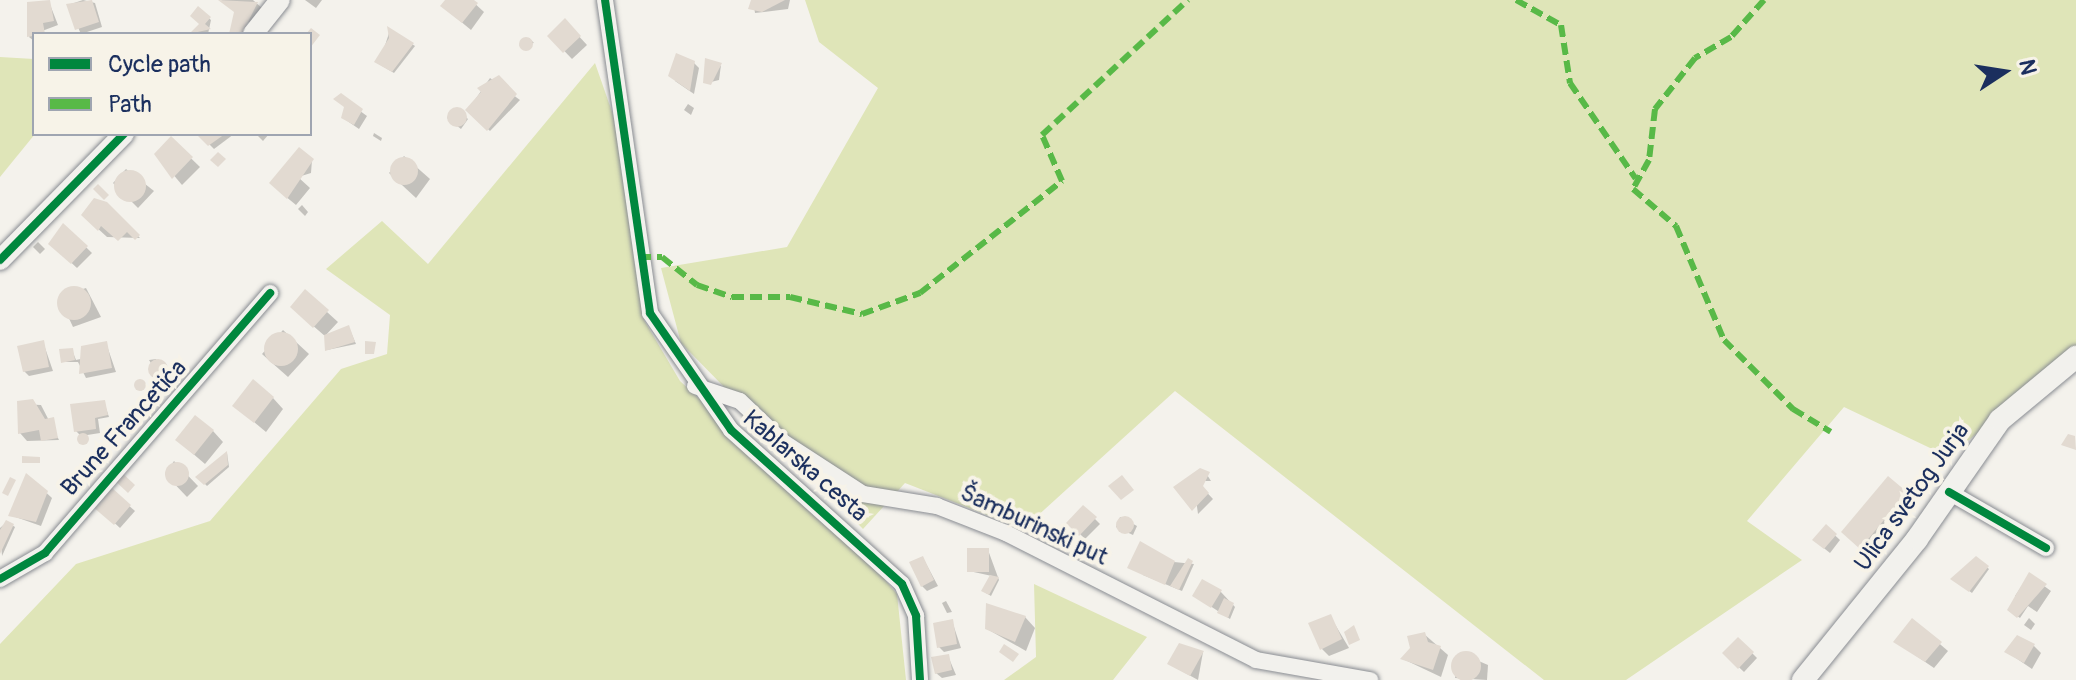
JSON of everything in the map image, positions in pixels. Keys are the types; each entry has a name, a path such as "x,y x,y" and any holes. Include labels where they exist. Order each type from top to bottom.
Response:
{"main road":[{"name":"Ulica svetog Jurja","path":"1803,680 1949,492 2000,420 2076,357"}],"street":[{"path":"255,32 280,0"},
{"name":"Kablarska cesta","path":"605,0 642,277 650,313 695,386 731,430 902,584 916,616 920,680"},
{"path":"0,260 122,136"},
{"name":"Brune Francetića","path":"0,579 45,553 270,293"},
{"name":"Šamburinski put","path":"695,386 740,401 783,442 863,494 937,506 1006,533 1256,660 1370,680"},
{"path":"1949,492 2046,548"}],"green space":[{"path":"805,0 2076,0 2076,349 1949,457 1844,407 1747,521 1802,560 1626,680 1544,680 1175,391 1023,529 905,483 863,529 681,343 661,268 787,247 878,88 819,42"},
{"path":"0,57 32,59 33,136 0,177"},
{"path":"595,63 618,129 644,320 680,381 852,541 897,594 906,680 0,680 0,644 76,564 210,521 341,369 387,354 390,315 326,269 382,221 428,264"},
{"path":"1034,584 1147,637 1113,680 1004,680 1036,657"}],"building":[{"path":"50,0 54,21 43,23 45,32 32,32 32,36 27,37 27,2"},
{"path":"92,0 99,22 75,30 66,4"},
{"path":"218,0 258,2 243,32 229,32 234,12"},
{"path":"445,0 474,0 478,3 462,23 440,6"},
{"path":"751,0 785,0 762,12 748,9"},
{"path":"198,6 211,17 205,24 211,29 191,32 199,24 190,16"},
{"path":"565,18 581,36 563,53 547,36"},
{"path":"387,26 414,43 392,72 374,62 389,38"},
{"path":"311,28 320,35 312,45 312,32 308,32"},
{"path":"526,37 533,44 526,51 519,44"},
{"path":"676,53 695,61 690,91 668,76"},
{"path":"705,58 722,63 711,85 703,83"},
{"path":"499,75 517,94 487,131 465,110 481,92 477,88"},
{"path":"341,93 363,109 354,125 341,118 344,107 333,99"},
{"path":"457,107 464,110 467,117 464,124 457,127 450,124 447,117 450,110"},
{"path":"171,136 193,157 172,179 154,154"},
{"path":"198,136 222,136 208,146"},
{"path":"299,147 314,159 287,199 269,183"},
{"path":"218,152 226,159 218,167 210,160"},
{"path":"404,157 414,161 418,171 414,181 404,185 394,181 390,171 394,161"},
{"path":"130,170 141,175 146,186 141,197 130,202 119,197 114,186 119,175"},
{"path":"98,184 109,195 104,200 93,189"},
{"path":"94,198 107,202 140,235 135,240 127,232 118,241 101,226 98,231 81,215"},
{"path":"63,223 88,246 71,264 48,244"},
{"path":"74,286 86,291 91,303 86,315 74,320 62,315 57,303 62,291"},
{"path":"305,289 329,310 313,328 290,307"},
{"path":"349,325 355,342 325,351 324,335"},
{"path":"281,332 293,337 298,349 293,361 281,366 269,361 264,349 269,337"},
{"path":"44,340 49,367 23,372 17,346"},
{"path":"107,341 112,368 79,374 81,346"},
{"path":"365,341 376,342 374,354 365,354"},
{"path":"73,348 75,360 61,363 59,349"},
{"path":"158,359 165,362 168,369 165,376 158,379 151,376 148,369 151,362"},
{"path":"140,379 146,385 140,391 134,385"},
{"path":"253,379 274,397 254,423 232,406"},
{"path":"33,399 45,419 54,417 58,438 41,441 39,430 18,434 17,401"},
{"path":"105,400 108,415 95,418 96,429 74,432 70,404"},
{"path":"195,415 214,430 194,455 175,440"},
{"path":"83,433 89,439 83,445 77,439"},
{"path":"2068,434 2075,436 2076,450 2061,445"},
{"path":"227,451 228,465 204,485 195,477"},
{"path":"22,456 40,457 40,463 22,463"},
{"path":"177,462 186,465 189,474 186,483 177,486 168,483 165,474 168,465"},
{"path":"1200,468 1210,472 1203,486 1209,493 1192,511 1173,487"},
{"path":"120,471 135,485 128,493 113,479"},
{"path":"26,473 48,491 36,522 8,516"},
{"path":"1122,475 1134,490 1121,500 1108,486"},
{"path":"1888,476 1907,492 1860,549 1841,532"},
{"path":"10,477 16,480 8,496 2,493"},
{"path":"111,487 131,505 114,525 93,507"},
{"path":"1083,505 1097,517 1079,536 1066,523"},
{"path":"1121,516 1129,516 1134,525 1132,532 1121,534 1116,529 1116,521"},
{"path":"6,520 14,524 0,554 0,530"},
{"path":"1826,524 1837,534 1824,549 1812,540"},
{"path":"1140,541 1175,561 1165,585 1127,568"},
{"path":"967,548 989,548 989,572 967,572"},
{"path":"923,556 934,580 921,587 909,562"},
{"path":"1976,556 1989,566 1969,592 1950,579"},
{"path":"1188,558 1193,561 1179,590 1170,586"},
{"path":"2029,572 2047,584 2017,618 2007,610"},
{"path":"990,575 999,577 989,595 981,591"},
{"path":"1202,579 1222,590 1211,608 1192,596"},
{"path":"1224,598 1234,603 1228,618 1217,613"},
{"path":"986,603 1026,616 1015,642 985,629"},
{"path":"1331,614 1342,639 1320,650 1308,623"},
{"path":"1912,618 1942,642 1925,662 1893,642"},
{"path":"953,619 957,644 937,648 933,623"},
{"path":"1354,625 1360,640 1349,645 1344,632"},
{"path":"1425,632 1428,642 1441,646 1433,670 1400,659 1410,648 1407,636"},
{"path":"2017,635 2035,644 2024,663 2004,652"},
{"path":"1738,637 1754,652 1738,669 1722,653"},
{"path":"1179,643 1204,651 1190,676 1167,664"},
{"path":"1004,644 1019,654 1013,662 999,652"},
{"path":"1466,651 1477,655 1481,666 1477,677 1466,681 1455,677 1451,666 1455,655"},
{"path":"949,654 952,670 935,674 931,657"}],"marked path":[{"path":"639,257 662,257 697,285 732,297 790,297 862,314 920,293 1062,181 1042,135 1188,0"},
{"path":"1516,0 1561,25 1570,83 1636,179"},
{"path":"1764,0 1731,37 1695,58 1655,109 1649,160 1633,189 1676,226 1724,340 1793,409 1831,432"}],"cycle path":[{"path":"605,0 650,313 731,430 902,584 916,616 920,680"},
{"path":"0,260 122,136"},
{"path":"0,579 45,553 270,293"},
{"path":"1949,492 2046,548"}]}
